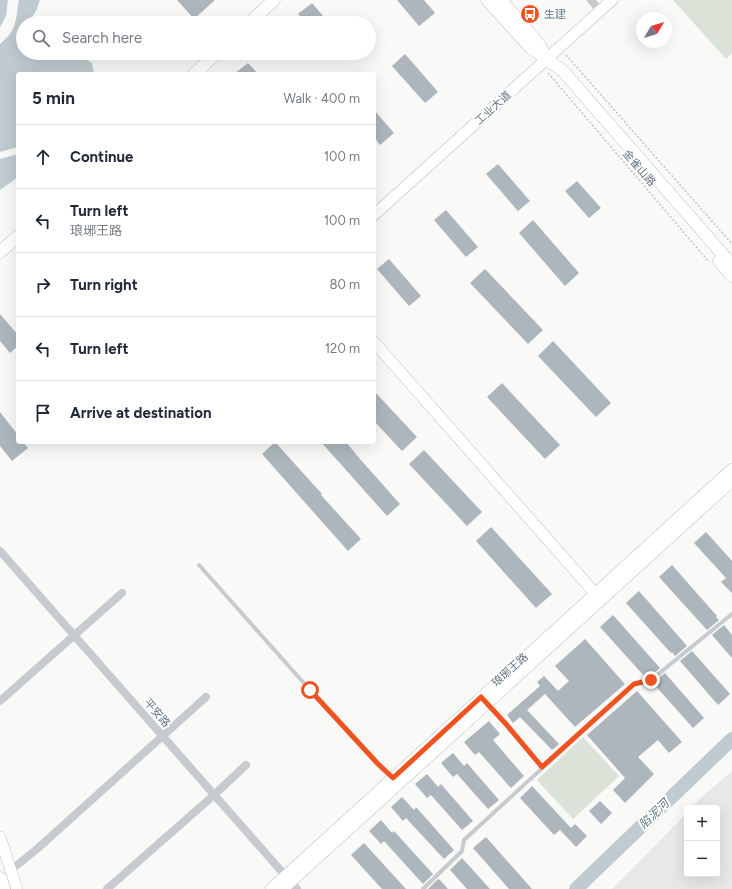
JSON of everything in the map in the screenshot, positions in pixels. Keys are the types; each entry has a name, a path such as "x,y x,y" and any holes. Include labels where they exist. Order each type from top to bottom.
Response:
{"highway":[{"path":"3,889 5,875"}],"main road":[{"path":"257,16 274,0"},
{"name":"金雀山路","path":"487,0 531,48 548,59"},
{"name":"金雀山路","path":"501,0 538,43 562,80 732,267"},
{"name":"工业大道","path":"376,213 612,0"},
{"path":"196,72 209,60"},
{"path":"0,252 16,238"},
{"path":"376,344 598,597"},
{"name":"琅琊王路","path":"598,597 732,469"},
{"name":"琅琊王路","path":"271,889 289,884 484,700 598,597 732,481"},
{"name":"琅琊王路","path":"289,884 393,778 484,700"},
{"path":"0,837 5,875 17,889"}],"street":[{"path":"591,0 600,11"},
{"name":"平安路","path":"0,551 214,795 289,884"},
{"path":"0,701 122,592"},
{"path":"5,875 37,849 206,697"},
{"path":"106,889 214,795 246,765"}],"lane":[{"path":"198,565 310,690 378,764 393,778"},
{"path":"423,889 462,851 464,840 634,684 651,680 732,614"},
{"path":"484,700 542,767"}],"path":[{"path":"560,48 732,244"},
{"path":"548,59 548,73 712,264"}],"shaded area":[{"path":"0,0 8,0 6,16 0,27"},
{"path":"19,0 40,0 33,16 16,16"},
{"path":"673,0 732,0 732,53 726,59"},
{"path":"16,19 16,60 88,60 92,63 94,72 16,72 16,148 0,152 0,44 10,34"},
{"path":"16,155 16,178 0,190 0,159"},
{"path":"583,737 619,776 573,819 537,780"},
{"path":"732,771 732,889 612,889 684,816 684,877 720,877 720,805 694,805"}],"building":[{"path":"177,0 215,0 197,16 191,16"},
{"path":"397,0 424,0 435,13 419,26"},
{"path":"312,3 323,16 300,16 298,14"},
{"path":"405,54 438,92 425,103 392,66"},
{"path":"248,63 256,72 237,72"},
{"path":"376,112 394,133 380,145 376,140"},
{"path":"498,164 530,201 518,211 486,174"},
{"path":"577,181 601,208 589,218 565,191"},
{"path":"446,210 478,247 466,257 434,220"},
{"path":"533,220 579,273 565,286 519,233"},
{"path":"389,259 421,296 409,306 377,269"},
{"path":"485,269 543,330 528,344 470,283"},
{"path":"0,314 16,333 16,348 10,353 0,341"},
{"path":"553,341 611,403 596,417 538,356"},
{"path":"502,383 560,445 545,459 487,397"},
{"path":"376,393 417,437 402,451 376,423"},
{"path":"0,412 16,432 16,444 25,444 28,448 12,461 0,446"},
{"path":"273,444 277,444 361,539 348,551 262,454"},
{"path":"323,444 348,444 400,504 387,516"},
{"path":"424,450 482,512 467,526 409,464"},
{"path":"491,527 552,594 536,608 476,541"},
{"path":"706,532 732,561 732,593 721,582 726,578 694,543"},
{"path":"672,565 717,616 716,617 719,620 707,630 659,577"},
{"path":"639,591 687,646 675,656 626,603"},
{"path":"613,615 660,668 649,677 645,677 600,627"},
{"path":"724,625 732,635 732,658 712,635"},
{"path":"585,639 625,684 575,727 545,694 527,710 559,744 552,750 520,717 513,723 507,715 540,686 537,682 544,676 558,691 569,681 555,666"},
{"path":"692,651 730,694 718,705 680,661"},
{"path":"665,673 704,718 693,728 653,683"},
{"path":"637,691 682,742 669,753 658,740 638,757 654,774 625,803 613,790 625,778 587,735"},
{"path":"489,721 500,734 493,740 524,776 511,788 479,752 475,755 464,742"},
{"path":"453,753 464,766 467,763 499,800 488,809 457,774 453,777 441,763"},
{"path":"427,774 438,787 441,784 473,821 462,830 431,795 427,798 415,784"},
{"path":"532,786 571,828 575,824 587,836 576,847 560,830 554,835 520,798"},
{"path":"402,797 414,810 416,807 454,850 444,859 406,818 403,821 391,807"},
{"path":"600,801 612,813 601,824 589,811"},
{"path":"381,820 392,833 394,831 433,874 423,884 384,841 381,844 369,831"},
{"path":"486,837 532,889 509,889 473,848"},
{"path":"364,843 406,889 382,889 351,855"},
{"path":"462,858 490,889 467,889 450,870"},
{"path":"438,879 448,889 428,889"}],"waterway":[{"name":"陷泥河","path":"576,889 732,739"}],"place":[{"name":"生建","path":"530,14"}],"route":[{"path":"310,690 378,764 393,778 481,697 542,767 634,684 651,680"}]}
